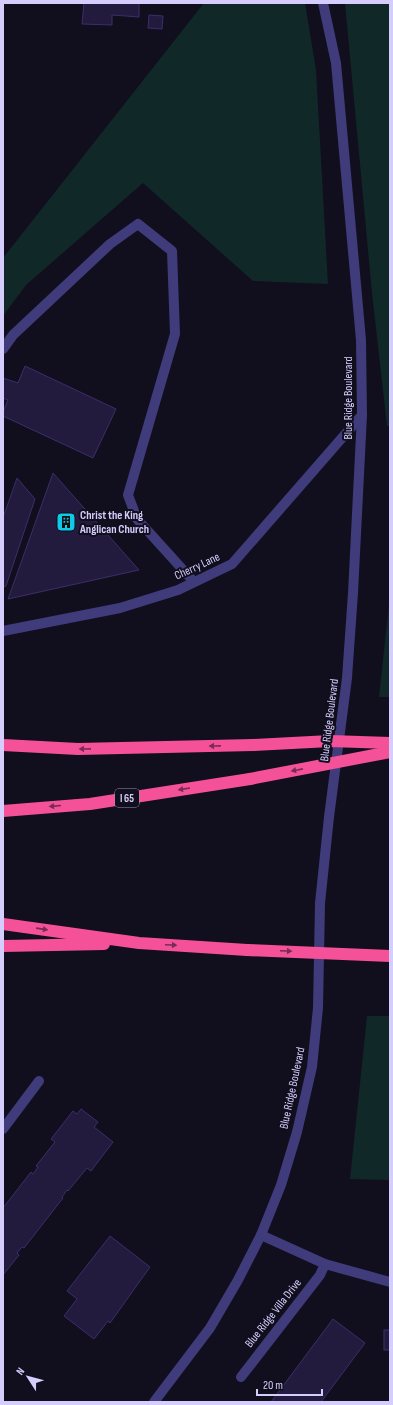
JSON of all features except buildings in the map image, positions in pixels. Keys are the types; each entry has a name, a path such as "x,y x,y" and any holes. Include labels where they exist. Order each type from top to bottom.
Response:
{"highway":[{"path":"3,744 78,749 254,745 330,741 390,743"},
{"name":"I 65","path":"3,811 90,804 250,779 390,752"},
{"path":"3,924 138,943 247,950 390,956"},
{"path":"3,946 138,943"}],"street":[{"name":"Blue Ridge Boulevard","path":"154,1402 210,1328 238,1280 261,1235 282,1185 297,1132 312,1066 318,1008 320,903 329,817 348,670 354,593 362,415 360,340 336,63 323,3"},
{"path":"3,349 12,335 110,244 138,224 172,252 175,334 128,495 137,519 194,582"},
{"name":"Cherry Lane","path":"3,631 120,608 178,590 232,564 362,415"},
{"path":"3,1129 39,1081"},
{"path":"261,1235 325,1264 390,1282"},
{"name":"Blue Ridge Villa Drive","path":"241,1377 320,1275 325,1264"}],"green space":[{"path":"204,3 305,3 316,70 328,284 253,281 143,183 26,285 3,316 3,258"},
{"path":"345,3 390,3 390,426 387,426 372,293"},
{"path":"390,595 390,697 379,697"},
{"path":"367,1016 390,1016 390,1180 350,1179"}],"place":[{"name":"Christ the King Anglican Church","path":"66,522"}]}
